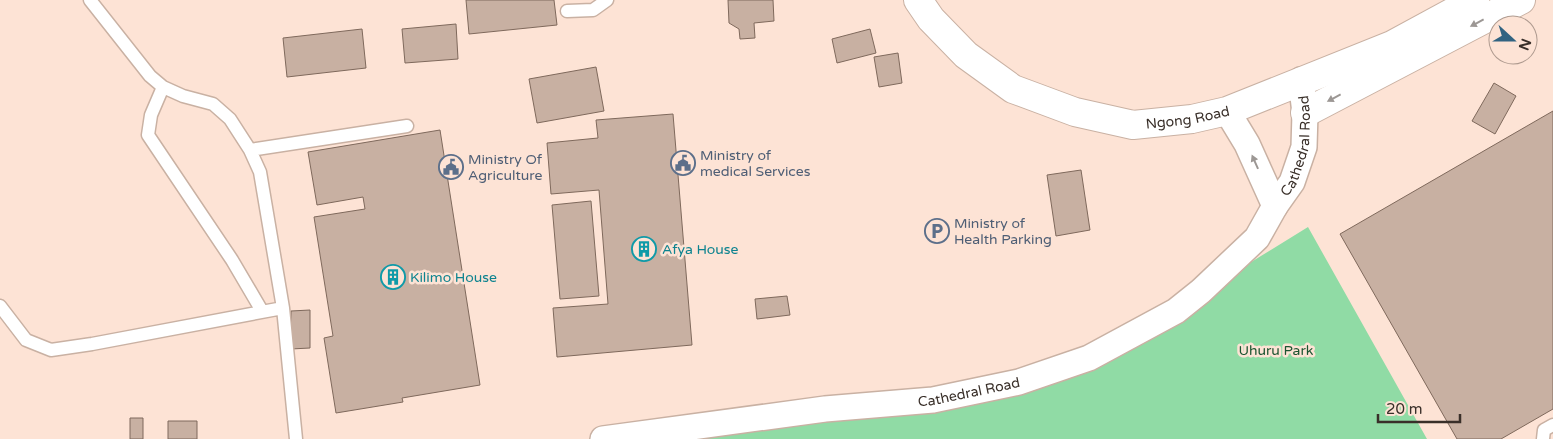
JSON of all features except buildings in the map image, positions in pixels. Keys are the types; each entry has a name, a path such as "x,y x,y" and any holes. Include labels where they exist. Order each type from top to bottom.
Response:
{"main road":[{"name":"Ngong Road","path":"918,0 930,18 966,55 1013,89 1075,112 1133,124 1192,119 1227,111 1392,45 1475,0"},
{"path":"1305,113 1520,0"}],"street":[{"name":"Cathedral Road","path":"603,439 825,409 934,400 1019,382 1089,358 1176,311 1256,238 1274,206 1292,182 1304,147 1305,113 1301,80"},
{"name":"Cathedral Road","path":"1227,111 1247,144 1274,206"}],"lane":[{"path":"90,0 150,76 162,87 183,96 213,104 230,119 250,150 260,172 283,308 296,439"},
{"path":"568,11 593,10 607,0"},
{"path":"162,87 151,115 148,135 232,260 262,311"},
{"path":"250,150 407,126"},
{"path":"0,306 26,340 51,350 283,308"},
{"path":"1543,439 1544,430 1553,425"}],"green space":[{"name":"Uhuru Park","path":"1308,227 1427,439 612,439 1019,382 1157,320"}],"place":[{"name":"Ministry of medical Services","path":"683,163"},
{"name":"Ministry Of Agriculture","path":"451,167"},
{"name":"Ministry of Health Parking","path":"937,231"},
{"name":"Afya House","path":"644,249"},
{"name":"Kilimo House","path":"393,277"}]}
